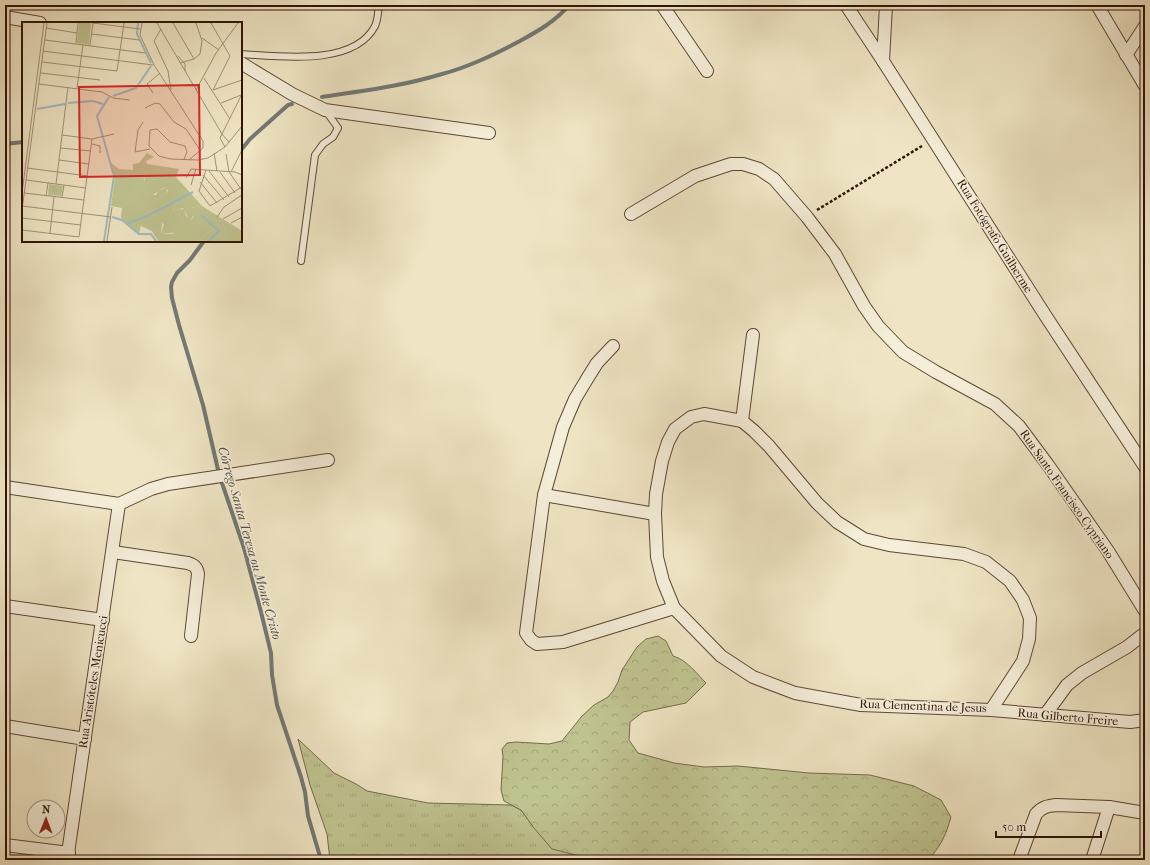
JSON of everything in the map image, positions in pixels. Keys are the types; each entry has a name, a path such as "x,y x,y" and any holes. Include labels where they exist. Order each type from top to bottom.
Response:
{"street":[{"path":"662,5 707,71"},
{"name":"Rua Fotógrafo Guilherme","path":"846,5 883,60 1045,315 1145,467"},
{"path":"883,60 886,5"},
{"path":"1097,5 1145,86"},
{"path":"5,17 34,22"},
{"path":"1126,55 1145,26"},
{"path":"242,64 292,94 325,110 489,133"},
{"name":"Rua Santo Francisco Cypriano","path":"631,214 695,176 731,164 743,164 759,169 774,179 807,217 835,254 864,306 878,326 903,352 995,404 1019,426 1108,551 1145,611"},
{"path":"742,421 753,335"},
{"path":"613,346 597,363 575,399 563,427 544,495 526,633 531,640 537,644 563,642 674,608"},
{"name":"Rua Clementina de Jesus","path":"704,414 742,421 769,446 817,503 837,522 864,539 889,546 964,554 986,562 1010,581 1024,600 1030,618 1029,639 1023,661 991,710 861,705 795,693 753,677 721,656 674,608 663,581 657,557 655,514 656,494 662,461 668,442 676,429 691,417 704,414"},
{"path":"5,487 119,504 151,489 168,484 328,460"},
{"path":"544,495 655,514"},
{"name":"Rua Aristóteles Menicucci","path":"68,857 119,504"},
{"path":"113,552 188,563 197,568 198,574 191,636"},
{"path":"5,606 103,620"},
{"path":"1045,715 1067,685 1082,673 1127,647 1145,633"},
{"name":"Rua Gilberto Freire","path":"991,710 1130,722 1145,720"},
{"path":"5,726 85,739"},
{"path":"1019,860 1036,814 1042,808 1056,805 1109,807 1145,813"},
{"path":"1092,860 1109,807"},
{"path":"5,845 68,857"}],"lane":[{"path":"242,54 298,58 341,52 356,46 367,37 376,25 379,5"},
{"path":"301,261 315,155 323,144 333,137 338,128 325,110"}],"path":[{"path":"807,217 933,139"}],"green space":[{"path":"658,636 666,641 673,656 683,660 706,683 686,703 643,712 630,722 629,740 638,753 674,763 704,767 738,766 809,773 870,775 914,786 941,800 951,817 942,840 933,855 928,860 596,860 552,849 521,810 504,801 501,790 502,749 507,743 516,742 549,744 562,741 582,716 594,705 608,697 613,691 622,670 637,647 646,639"},
{"path":"298,739 334,773 367,791 428,803 511,805 521,810 534,828 584,857 596,860 330,860 327,834 310,785"}],"waterway":[{"name":"Córrego Santa Teresa ou Monte Cristo","path":"322,97 397,85 462,68 520,41 553,21 569,5"},
{"name":"Córrego Santa Teresa ou Monte Cristo","path":"242,149 250,139 288,105 292,104"},
{"path":"5,144 22,142"},
{"name":"Córrego Santa Teresa ou Monte Cristo","path":"203,242 190,260 177,273 172,282 172,298 203,405 219,474 244,548 261,612 271,653 272,675 277,705 301,777 305,792 308,816 321,860"}]}
